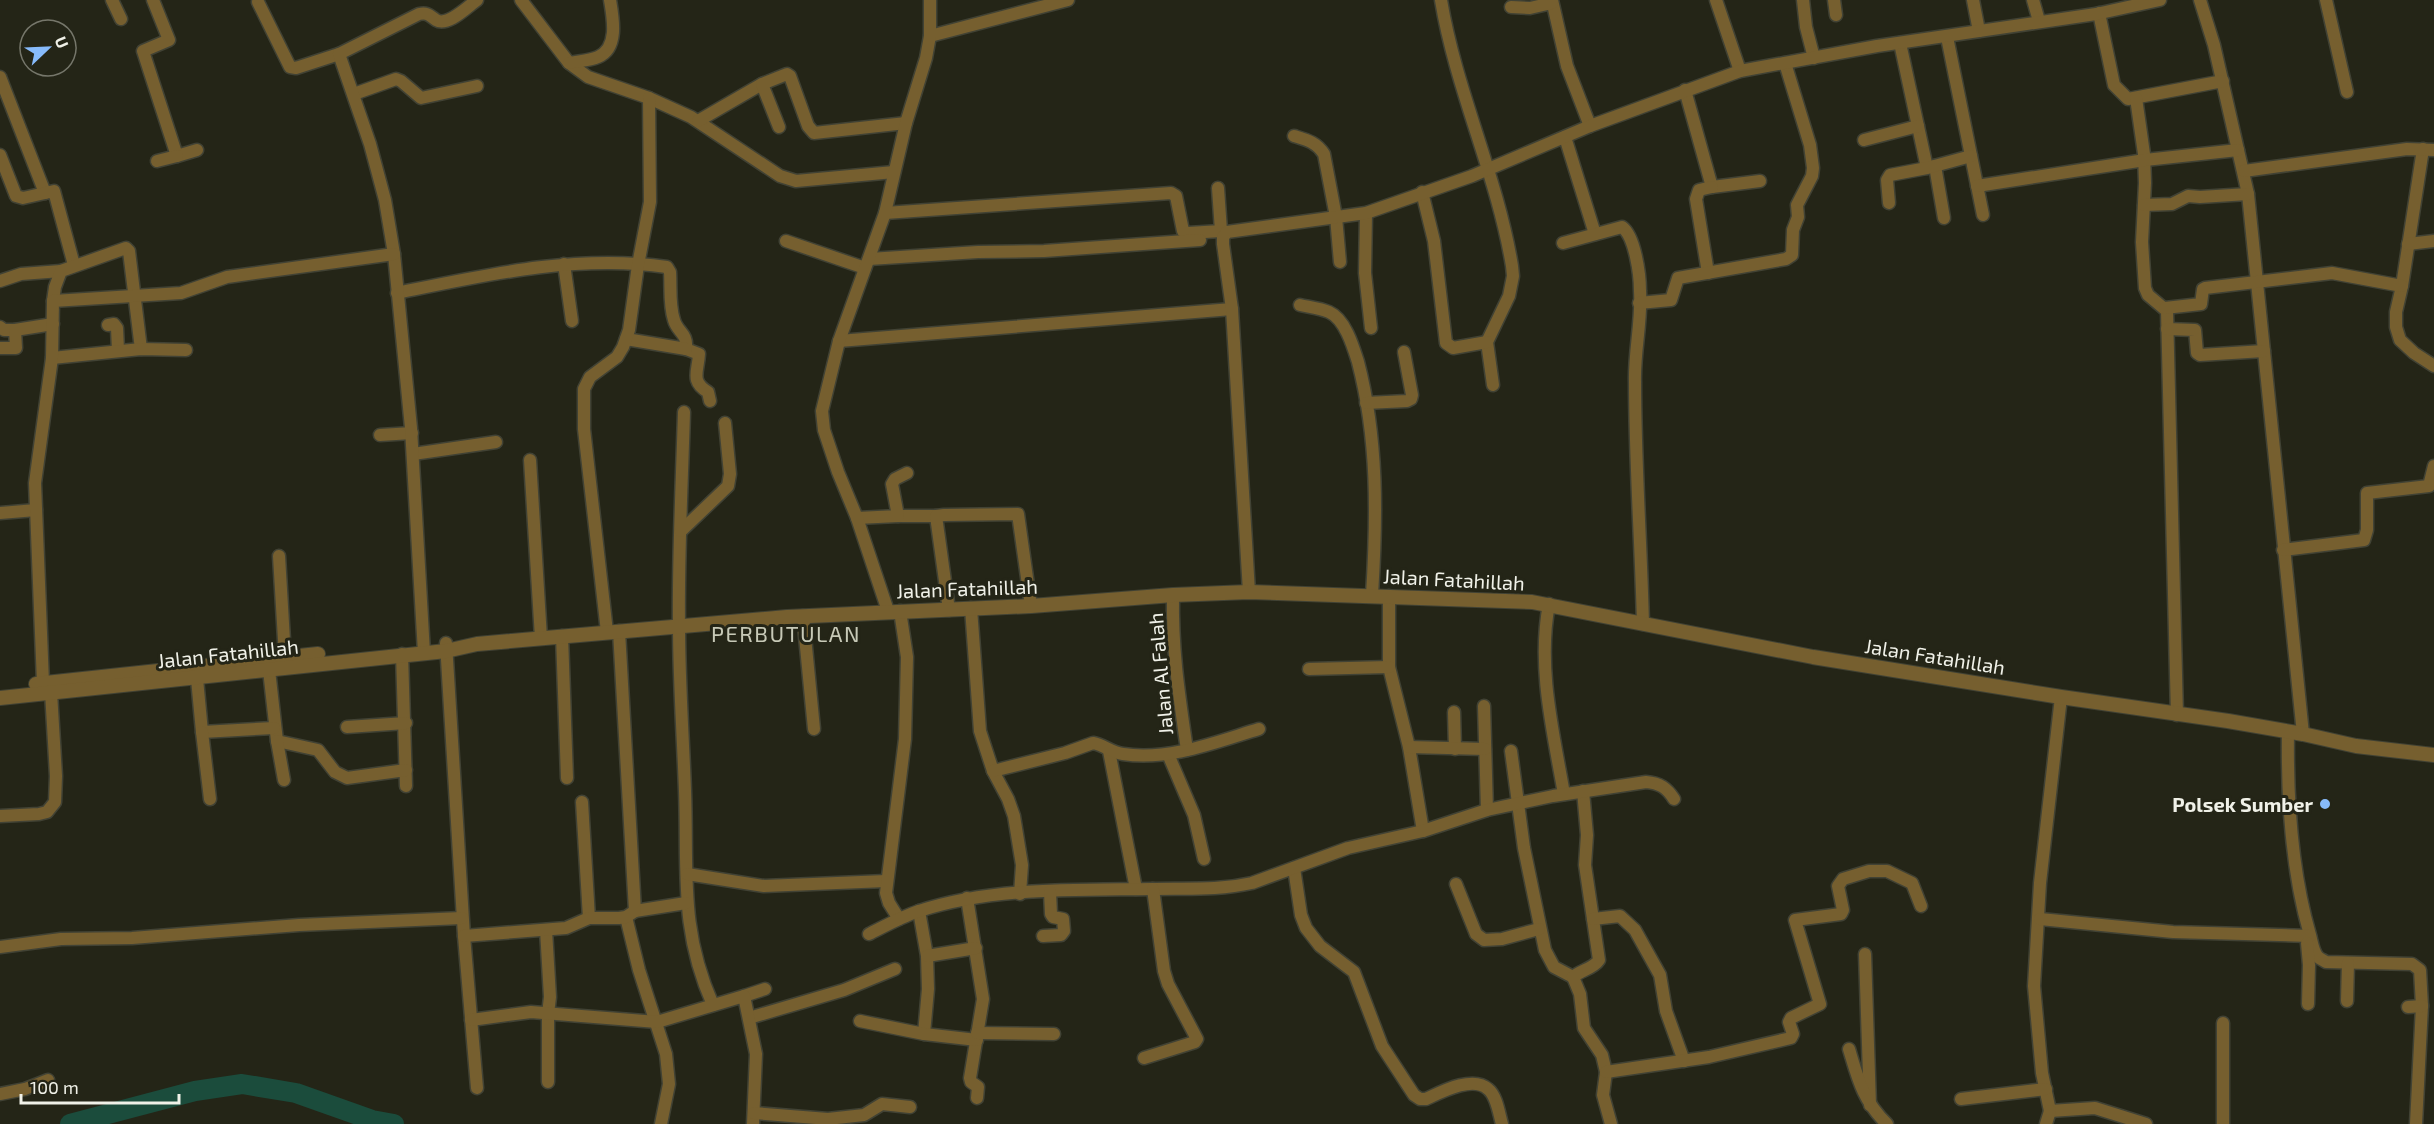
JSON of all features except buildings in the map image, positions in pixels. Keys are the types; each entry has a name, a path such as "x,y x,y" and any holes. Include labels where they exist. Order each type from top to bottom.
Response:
{"street":[{"path":"112,0 121,19"},
{"path":"153,0 169,40 143,51 177,156"},
{"path":"258,2 290,67 296,68 339,54 419,14 428,14 439,22 446,22 477,0"},
{"path":"521,0 569,63 588,77 649,98 698,122 773,172 796,181 894,172"},
{"path":"569,63 597,58 606,53 612,40 610,0"},
{"path":"899,919 886,899 886,881 894,835 905,739 907,657 894,611 858,518 837,472 822,419 823,401 839,341 885,213 906,123 926,58 930,36 930,0"},
{"path":"930,36 1068,0"},
{"path":"1442,0 1446,27 1464,98 1489,169 1507,240 1513,276 1509,296 1487,342 1493,385"},
{"path":"1716,0 1740,71"},
{"path":"1803,0 1806,27 1814,58"},
{"path":"1834,0 1836,15"},
{"path":"1973,0 1979,32"},
{"path":"2033,0 2039,21"},
{"path":"2102,0 2115,86 2122,96 2128,99 2136,98 2223,81"},
{"path":"786,241 867,264 978,252 1044,251 1224,233 1366,213 1489,169 1590,126 1740,71 1900,43 2105,12 2160,0"},
{"path":"2200,0 2223,81 2248,194 2303,734"},
{"path":"2326,0 2348,92"},
{"path":"1510,7 1530,8 1552,2 1567,66 1590,126"},
{"path":"1947,37 1983,215"},
{"path":"1900,43 1918,126 1944,218"},
{"path":"339,54 354,94 385,200 394,254 412,433 424,649"},
{"path":"1640,303 1668,301 1673,297 1676,279 1786,259 1793,252 1793,230 1798,217 1797,205 1812,176 1813,168 1810,145 1785,63"},
{"path":"698,122 762,84 789,74 808,126 814,133 906,123"},
{"path":"0,77 45,193"},
{"path":"354,94 396,79 421,98 477,86"},
{"path":"762,84 779,126"},
{"path":"1685,90 1712,187"},
{"path":"649,98 650,202 626,339 616,357 590,377 584,389 584,429 613,631 630,914 639,970 666,1054 669,1084 661,1124"},
{"path":"2136,98 2145,160 2142,242 2145,288 2152,300 2165,308 2202,304 2205,288 2332,273 2402,286"},
{"path":"1864,140 1918,126"},
{"path":"1294,136 1311,141 1324,154 1336,218 1340,262"},
{"path":"1564,137 1595,234"},
{"path":"2244,171 2408,149 2429,149 2408,244 2396,312 2396,327 2400,340 2414,353 2434,366"},
{"path":"157,160 197,150"},
{"path":"1977,186 2145,160 2238,150"},
{"path":"0,155 16,196 23,198 54,191 74,266"},
{"path":"1889,203 1887,180 1890,175 1971,156"},
{"path":"1708,273 1696,199 1700,190 1760,181"},
{"path":"1218,188 1232,309 1249,592"},
{"path":"1422,192 1434,241 1446,343 1453,348 1487,342"},
{"path":"885,213 1171,193 1176,196 1183,231 1224,233"},
{"path":"2144,205 2172,204 2188,196 2248,194"},
{"path":"1366,213 1365,273 1371,328"},
{"path":"1563,243 1620,226 1627,231 1635,259 1640,291 1635,357 1635,402 1643,624"},
{"path":"2408,244 2434,241"},
{"path":"0,281 21,274 61,271 126,248 129,251 141,349"},
{"path":"53,301 181,293 227,278 394,254"},
{"path":"397,293 564,264 664,266 669,269 673,318 686,340 686,349"},
{"path":"564,264 572,321"},
{"path":"0,816 39,814 46,812 55,802 56,776 47,687 40,645 35,483 52,358 53,301 61,271"},
{"path":"1300,305 1329,312 1340,321 1359,362 1374,457 1376,513 1372,595"},
{"path":"2165,308 2178,715"},
{"path":"839,341 1232,309"},
{"path":"0,327 4,330 15,330 53,324"},
{"path":"108,325 114,324 117,328 118,350"},
{"path":"2167,328 2195,330 2197,353 2200,355 2264,351"},
{"path":"0,348 16,348 15,330"},
{"path":"626,339 686,349 699,354 696,381 708,392 710,401"},
{"path":"52,358 118,350 186,350"},
{"path":"1366,403 1411,399 1404,352"},
{"path":"684,412 679,626 687,903 694,954 701,978 713,1005"},
{"path":"681,531 728,486 730,474 725,423"},
{"path":"380,435 412,433"},
{"path":"413,454 496,442"},
{"path":"530,460 541,638"},
{"path":"2283,550 2364,540 2367,530 2367,493 2429,486 2434,466"},
{"path":"897,516 892,484 895,479 907,473"},
{"path":"0,513 36,510"},
{"path":"858,518 1015,512 1018,514 1031,606"},
{"path":"936,516 949,610"},
{"path":"279,556 285,657"},
{"name":"Jalan Fatahillah","path":"268,664 285,657 424,649 803,616 1031,606 1173,595 1249,592 1372,595 1549,604 1738,644 2061,697 2228,721 2355,746 2434,755"},
{"name":"Jalan Al Falah","path":"1173,595 1176,680 1187,750"},
{"path":"1389,596 1389,667 1408,747 1423,831"},
{"path":"1549,604 1543,659 1564,794"},
{"path":"970,608 980,731 993,771 1014,816 1022,865 1020,894"},
{"path":"803,616 814,729"},
{"path":"562,636 567,778"},
{"path":"446,647 462,918 477,1088"},
{"name":"Jalan Fatahillah","path":"0,689 47,687 268,664 402,654 424,649"},
{"path":"402,654 406,723 406,786"},
{"path":"268,664 274,728 284,780"},
{"path":"1309,669 1389,667"},
{"path":"196,671 210,799"},
{"name":"Jalan Fatahillah","path":"0,698 47,687"},
{"path":"2061,697 2040,883 2040,918 2034,986 2038,1042 2046,1089 2048,1118 2095,1108 2146,1124"},
{"path":"1484,706 1487,810"},
{"path":"1454,712 1455,749"},
{"path":"347,727 406,723"},
{"path":"202,732 274,728"},
{"path":"993,771 1026,761 1048,758 1095,743 1109,751 1147,756 1187,750 1259,729"},
{"path":"2288,732 2287,780 2291,826 2308,936 2307,1004"},
{"path":"277,741 318,750 334,772 347,778 406,770"},
{"path":"1408,747 1485,749"},
{"path":"1109,751 1136,889"},
{"path":"1511,751 1524,848 1539,929 1551,964 1561,972 1573,977 1580,994 1584,1028 1602,1055 1606,1072 1603,1095 1611,1124"},
{"path":"1168,754 1194,815 1204,859"},
{"path":"869,934 919,911 967,898 1050,892 1220,889 1252,883 1348,848 1423,831 1518,802 1564,794 1646,782 1657,783 1668,789 1674,799"},
{"path":"1573,977 1594,966 1599,960 1585,865 1587,835 1583,791"},
{"path":"582,802 589,918"},
{"path":"1294,868 1301,915 1306,928 1320,946 1354,972 1382,1046 1414,1095 1420,1099 1426,1099 1461,1084 1481,1086 1488,1089 1494,1098 1502,1124"},
{"path":"1606,1072 1709,1057 1789,1039 1792,1034 1789,1022 1791,1018 1820,1005 1795,921 1797,918 1829,917 1841,914 1843,910 1838,886 1840,882 1874,870 1887,871 1912,883 1922,906"},
{"path":"687,874 764,886 886,881"},
{"path":"1456,884 1479,938 1495,941 1539,929"},
{"path":"1144,1058 1195,1042 1197,1039 1168,984 1164,971 1153,889"},
{"path":"1043,936 1064,933 1063,919 1053,917 1051,914 1050,892"},
{"path":"967,898 983,999 970,1078 971,1082 978,1087 977,1098"},
{"path":"464,936 566,928 589,918 630,914 687,903"},
{"path":"919,911 927,956 928,989 924,1034"},
{"path":"1593,919 1620,916 1635,930 1660,975 1666,1011 1684,1060"},
{"path":"0,947 61,939 132,938 300,925 462,918"},
{"path":"2040,918 2173,932 2308,936"},
{"path":"546,930 550,997 548,1082"},
{"path":"2308,936 2318,957 2326,962 2416,966 2421,976 2422,1006 2416,1124"},
{"path":"927,956 976,948"},
{"path":"1865,954 1870,1105"},
{"path":"2347,1001 2348,963"},
{"path":"749,1018 844,990 895,969"},
{"path":"471,1020 524,1012 657,1022 765,989"},
{"path":"744,996 756,1054 754,1118 828,1119 864,1116 882,1104 910,1107"},
{"path":"2408,1008 2422,1006"},
{"path":"860,1021 924,1034 977,1037 1054,1034"},
{"path":"2223,1023 2223,1124"},
{"path":"1849,1049 1862,1092 1887,1124"},
{"path":"0,1094 25,1089 48,1080"},
{"path":"1961,1100 2046,1089"}],"waterway":[{"path":"70,1124 195,1091 242,1084 296,1093 372,1120 394,1124"}],"place":[{"name":"Polsek Sumber","path":"2325,804"}],"district":[{"name":"PERBUTULAN","path":"786,633"}]}
